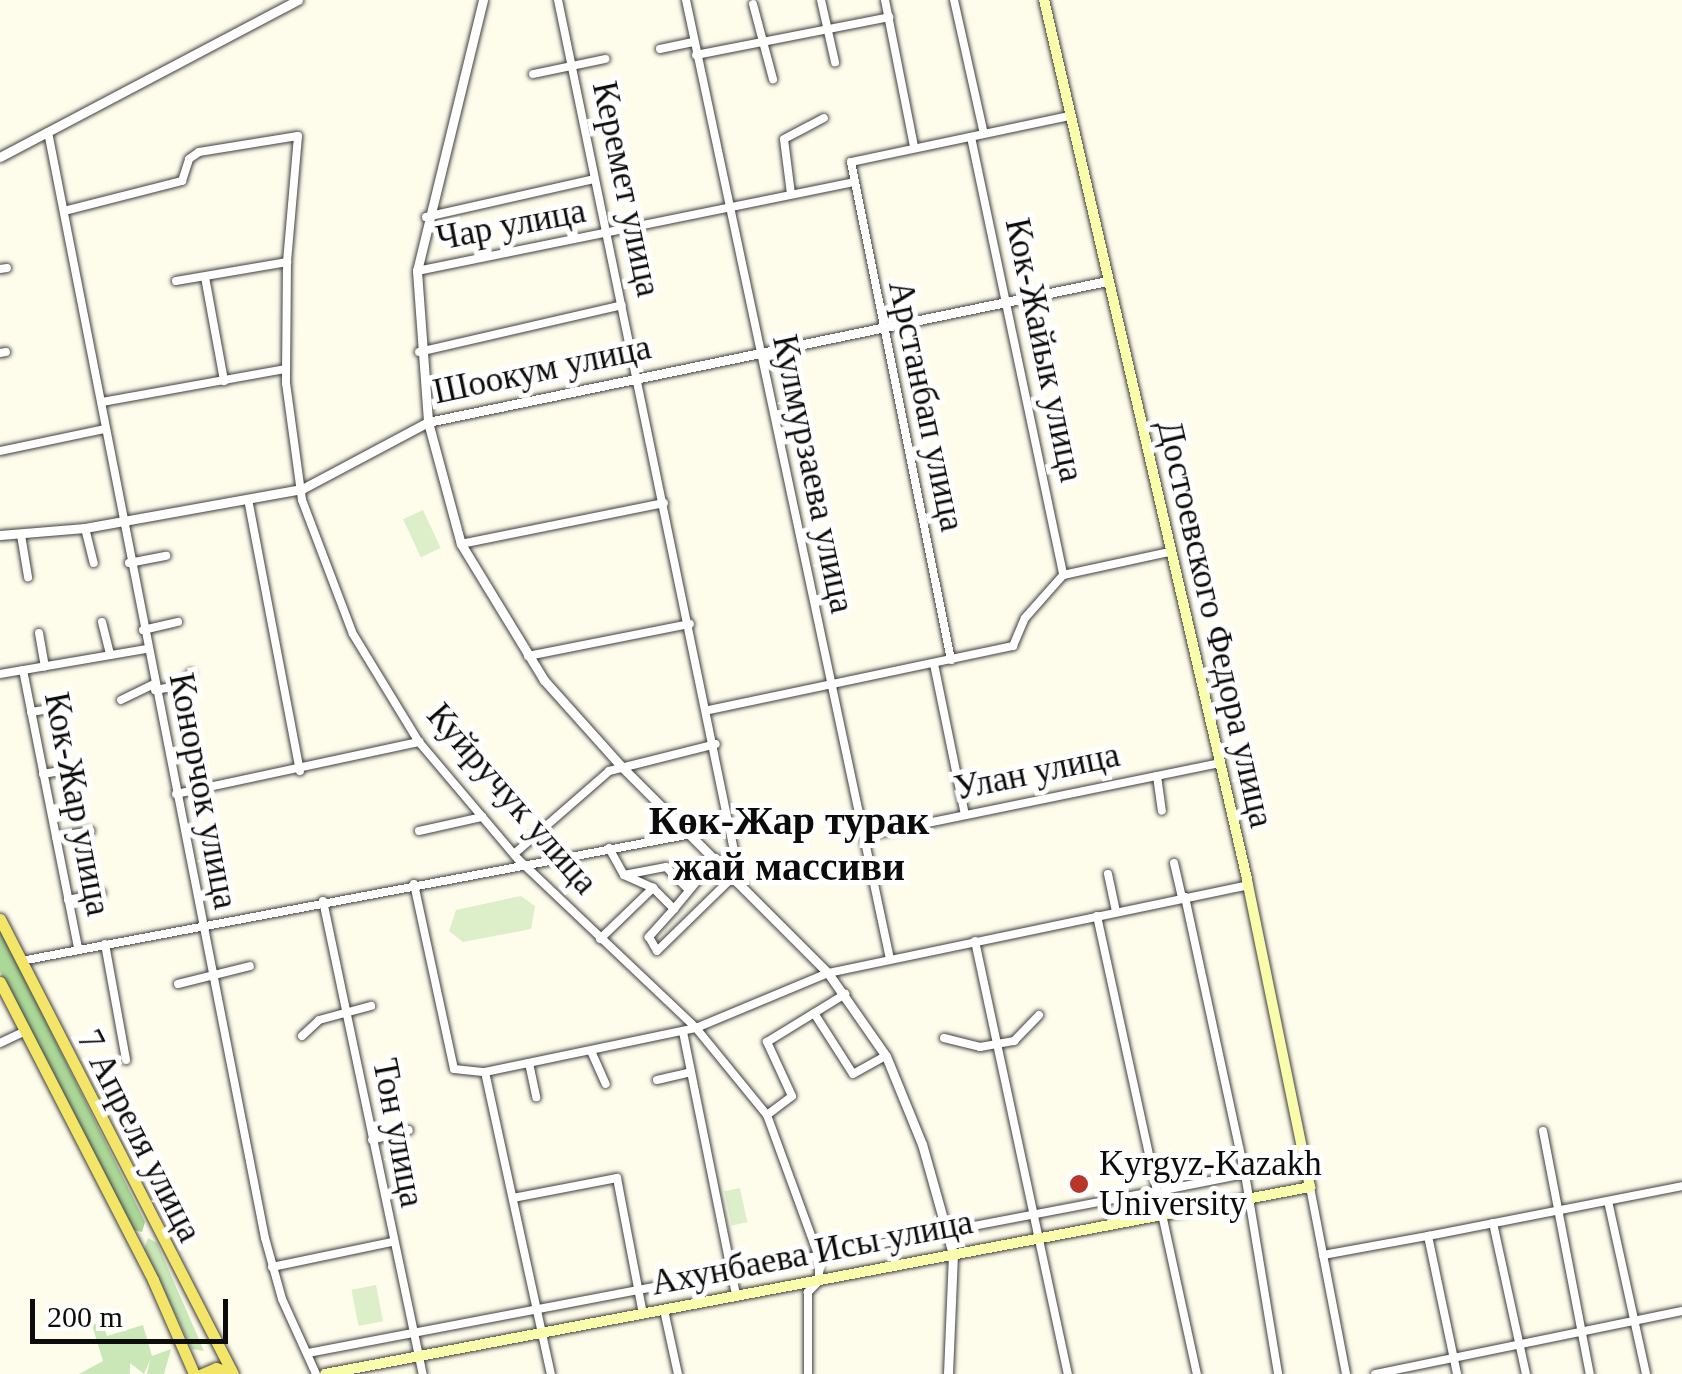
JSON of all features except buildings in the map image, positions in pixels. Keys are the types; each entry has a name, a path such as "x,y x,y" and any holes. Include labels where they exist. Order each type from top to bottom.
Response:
{"main road":[{"name":"Достоевского Федора улица","path":"1044,0 1249,885 1310,1188"},
{"name":"7 Апреля улица","path":"0,918 155,1230 233,1374"},
{"name":"7 Апреля улица","path":"0,982 134,1241 188,1353 194,1374"},
{"name":"Ахунбаева Исы улица","path":"325,1374 1310,1188"},
{"path":"134,1241 155,1230"},
{"path":"184,1374 188,1353"},
{"path":"202,1374 216,1368 233,1374"}],"street":[{"path":"0,157 298,0"},
{"path":"482,0 426,216 417,271 419,352 428,422 460,544 527,656 620,766 737,877 828,972 886,1056 953,1254 948,1374"},
{"name":"Керемет улица","path":"558,0 716,744 737,877"},
{"name":"Кулмурзаева улица","path":"686,0 890,958"},
{"path":"821,0 835,62"},
{"path":"885,0 914,147 971,137 983,130 1070,116"},
{"path":"954,0 983,130"},
{"path":"753,4 773,79"},
{"path":"696,55 888,17"},
{"path":"660,49 694,42"},
{"path":"533,74 605,59"},
{"path":"791,194 784,139 824,118"},
{"name":"Конорчок улица","path":"48,132 68,210 121,521 272,1267 316,1374"},
{"name":"Куйручук улица","path":"68,210 182,181 189,159 199,152 298,136 287,262 286,369 302,489 353,634 419,742 521,863 696,1028 767,1115 819,1257 819,1280 808,1292 808,1374"},
{"name":"Кок-Жайык улица","path":"971,137 1063,575"},
{"name":"Арстанбап улица","path":"914,147 851,162 850,183 951,660"},
{"path":"426,216 594,179"},
{"name":"Чар улица","path":"417,271 850,183"},
{"path":"176,281 287,262"},
{"path":"204,278 224,380"},
{"name":"Шоокум улица","path":"0,536 85,528 302,489 428,422 1107,280"},
{"path":"419,352 622,305"},
{"path":"102,402 286,369"},
{"path":"0,451 104,428"},
{"path":"248,499 300,771"},
{"path":"460,544 664,504"},
{"path":"85,528 94,563"},
{"path":"21,535 28,577"},
{"path":"709,710 1013,646 1024,618 1063,575 1169,552"},
{"path":"130,563 166,556"},
{"path":"102,622 110,655"},
{"path":"143,630 178,622"},
{"path":"527,656 690,624"},
{"path":"39,633 46,666"},
{"name":"Кок-Жар улица","path":"0,674 147,649"},
{"path":"934,664 965,815"},
{"name":"Кок-Жар улица","path":"23,670 78,950"},
{"path":"120,700 155,687 182,684 192,673"},
{"path":"31,712 62,706"},
{"path":"176,794 300,771 419,742"},
{"path":"514,854 620,766 716,744"},
{"name":"Улан улица","path":"864,836 1221,763"},
{"path":"43,774 72,769"},
{"path":"1157,776 1162,811"},
{"path":"419,831 482,817"},
{"path":"56,837 90,831"},
{"path":"21,961 521,863 692,834"},
{"path":"610,848 624,875 653,888 674,909"},
{"path":"716,858 686,887 674,909 648,936 657,950 737,877"},
{"path":"1174,863 1245,1174 1246,1200 1278,1374"},
{"path":"624,875 666,867 686,887"},
{"path":"1108,874 1116,912"},
{"path":"414,884 454,1069 485,1072 683,1032 828,972 1249,885"},
{"path":"600,939 653,888"},
{"path":"68,900 101,893"},
{"name":"Тон улица","path":"323,901 422,1374"},
{"path":"1097,916 1197,1374"},
{"path":"976,941 1068,1374"},
{"path":"104,944 126,1060"},
{"path":"178,984 250,966"},
{"path":"767,1115 792,1096 765,1046 844,994"},
{"path":"302,1036 319,1020 371,1006"},
{"path":"814,1013 852,1074 886,1056"},
{"path":"944,1038 980,1047 998,1044 1022,1037 1039,1015"},
{"path":"0,1043 26,1030"},
{"path":"683,1032 736,1296"},
{"path":"591,1050 606,1084"},
{"path":"529,1063 536,1097"},
{"path":"485,1072 552,1374"},
{"path":"657,1080 691,1072"},
{"path":"372,1140 409,1130"},
{"path":"1542,1130 1590,1374"},
{"path":"1164,1190 1245,1174"},
{"path":"513,1198 617,1178 643,1314"},
{"path":"1324,1259 1682,1186"},
{"name":"Достоевского Федора улица","path":"1310,1188 1346,1374"},
{"path":"308,1353 1151,1192"},
{"path":"1608,1201 1646,1374"},
{"path":"1492,1224 1526,1374"},
{"path":"1428,1236 1457,1374"},
{"path":"272,1267 392,1242"},
{"path":"664,1310 678,1374"},
{"path":"1375,1374 1453,1354 1682,1311"}],"green space":[{"path":"423,510 441,548 421,557 403,519"},
{"path":"521,896 535,906 531,929 463,942 449,931 456,910"},
{"path":"0,929 145,1222 142,1232 134,1230 0,972"},
{"path":"740,1188 747,1222 732,1226 724,1191"},
{"path":"148,1238 157,1243 204,1351 192,1349 144,1249"},
{"path":"376,1285 383,1321 359,1326 351,1290"},
{"path":"102,1322 107,1336 143,1325 152,1356 171,1349 164,1374 147,1374 150,1360 144,1374 130,1363 130,1374 79,1374 103,1361 92,1325"}],"place":[{"name":"Kyrgyz-Kazakh University","path":"1079,1184"}],"district":[{"name":"Көк-Жар турак жай массиви","path":"789,844"}]}
